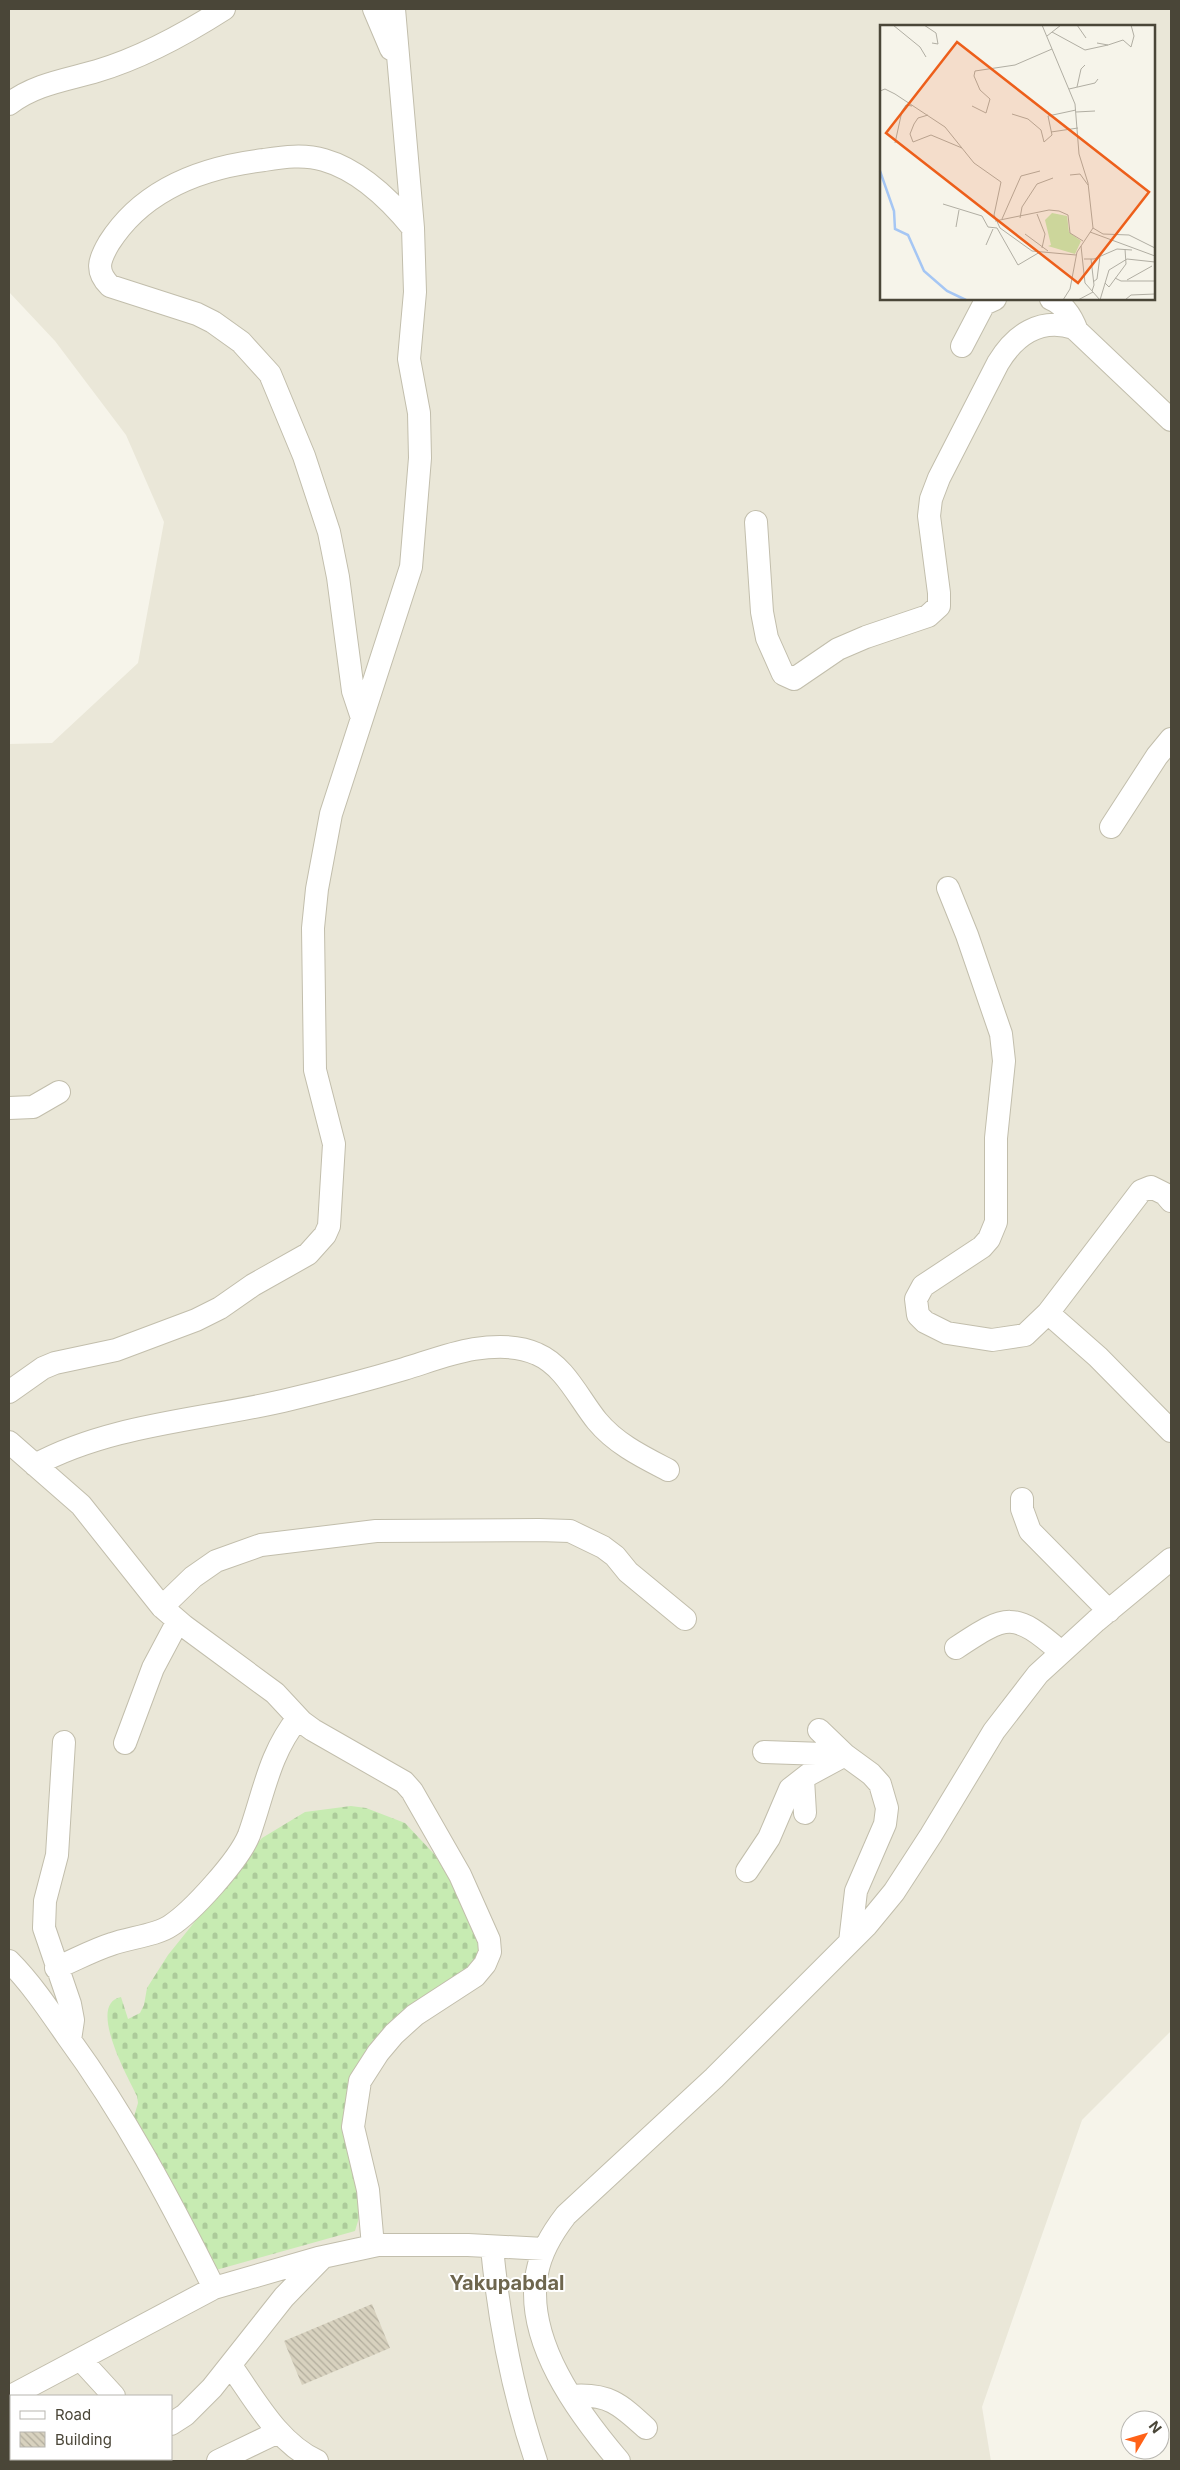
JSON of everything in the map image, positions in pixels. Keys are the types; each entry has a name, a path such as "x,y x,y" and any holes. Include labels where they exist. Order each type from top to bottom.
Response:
{"street":[{"path":"9,104 18,97 43,85 97,71 132,58 177,36 224,9"},
{"path":"374,9 399,69"},
{"path":"9,1392 23,1380 55,1363 116,1350 196,1320 308,1254 329,1226 334,1144 315,1070 313,928 317,889 329,822 404,591 414,545 421,438 419,413 409,359 415,292 413,228 394,9"},
{"path":"362,718 353,691 338,577 329,532 304,456 270,374 241,342 213,322 197,314 110,286 102,278 100,268 102,254 115,234 130,216 149,199 167,188 207,170 253,161 306,156 325,160 345,169 362,180 399,211 413,228"},
{"path":"962,346 984,304 991,300"},
{"path":"1052,300 1066,310 1073,320 1077,331"},
{"path":"756,522 759,585 765,629 777,662 788,678 794,679 838,648 928,616 939,606 929,516 931,499 939,478 998,363 1008,347 1020,336 1037,327 1061,324 1077,331 1171,420"},
{"path":"1111,828 1157,756 1171,739"},
{"path":"948,888 967,935 1000,1034 1003,1050 1004,1061 996,1138 996,1222 989,1239 982,1247 923,1286 916,1299 915,1306 918,1315 934,1328 967,1337 992,1340 1025,1335 1048,1313 1141,1191 1150,1187 1165,1194 1171,1201"},
{"path":"9,1108 33,1107 59,1092"},
{"path":"1048,1313 1098,1357 1171,1431"},
{"path":"35,1465 67,1450 100,1438 291,1400 454,1353 497,1347 518,1348 538,1354 545,1359 567,1380 598,1422 616,1439 637,1454 668,1470"},
{"path":"9,1442 81,1505 170,1614 275,1693 298,1718 313,1730 392,1774 408,1787 460,1875 489,1940 490,1952 485,1964 475,1976 415,2015 394,2034 378,2053 360,2081 353,2127 368,2190 373,2246"},
{"path":"1022,1499 1022,1509 1030,1531 1108,1611"},
{"path":"125,1742 153,1668 170,1614 194,1577 216,1561 261,1545 376,1532 570,1531 604,1548 615,1556 628,1572 685,1619"},
{"path":"619,2461 571,2396 552,2362 540,2331 536,2302 536,2273 544,2249 553,2232 566,2215 714,2078 866,1926 899,1884 999,1724 1038,1674 1108,1611 1171,1559"},
{"path":"956,1648 990,1625 1011,1622 1038,1632 1061,1652"},
{"path":"56,1968 110,1944 161,1931 170,1926 195,1904 224,1873 248,1837 257,1803 276,1754 287,1732 298,1718"},
{"path":"819,1730 841,1757"},
{"path":"64,1742 56,1855 45,1901 44,1928 56,1968 70,2004 73,2020 70,2040"},
{"path":"764,1752 824,1754 841,1757 871,1774 880,1784 887,1808 885,1824 856,1891 850,1942"},
{"path":"747,1870 769,1838 790,1789 802,1779 841,1757"},
{"path":"802,1779 806,1813"},
{"path":"13,1970 70,2040 112,2099 136,2140 214,2288"},
{"path":"13,2395 214,2288 245,2277 324,2256 373,2246 468,2245 492,2248 544,2249"},
{"path":"492,2248 497,2303 528,2437 536,2461"},
{"path":"176,2416 231,2366 248,2341 272,2312 324,2256"},
{"path":"81,2360 113,2395"},
{"path":"231,2366 278,2432 297,2450 317,2461"},
{"path":"571,2396 601,2396 621,2405 646,2428"},
{"path":"218,2461 278,2432"}],"shaded area":[{"path":"9,9 1171,9 1171,2031 1082,2120 982,2407 991,2461 9,2461 9,744 52,743 138,663 164,522 126,435 55,341 9,292"}],"green space":[{"path":"351,1806 366,1808 405,1823 435,1855 454,1886 479,1940 479,1961 361,2066 355,2173 361,2211 355,2231 216,2270 133,2120 138,2103 137,2096 113,2043 108,2013 111,2003 121,1997 128,2019 140,2013 144,2005 147,1988 168,1955 262,1838 305,1812"}],"building":[{"path":"372,2304 390,2348 302,2385 284,2341"}],"district":[{"name":"Yakupabdal","path":"507,2283"}]}
